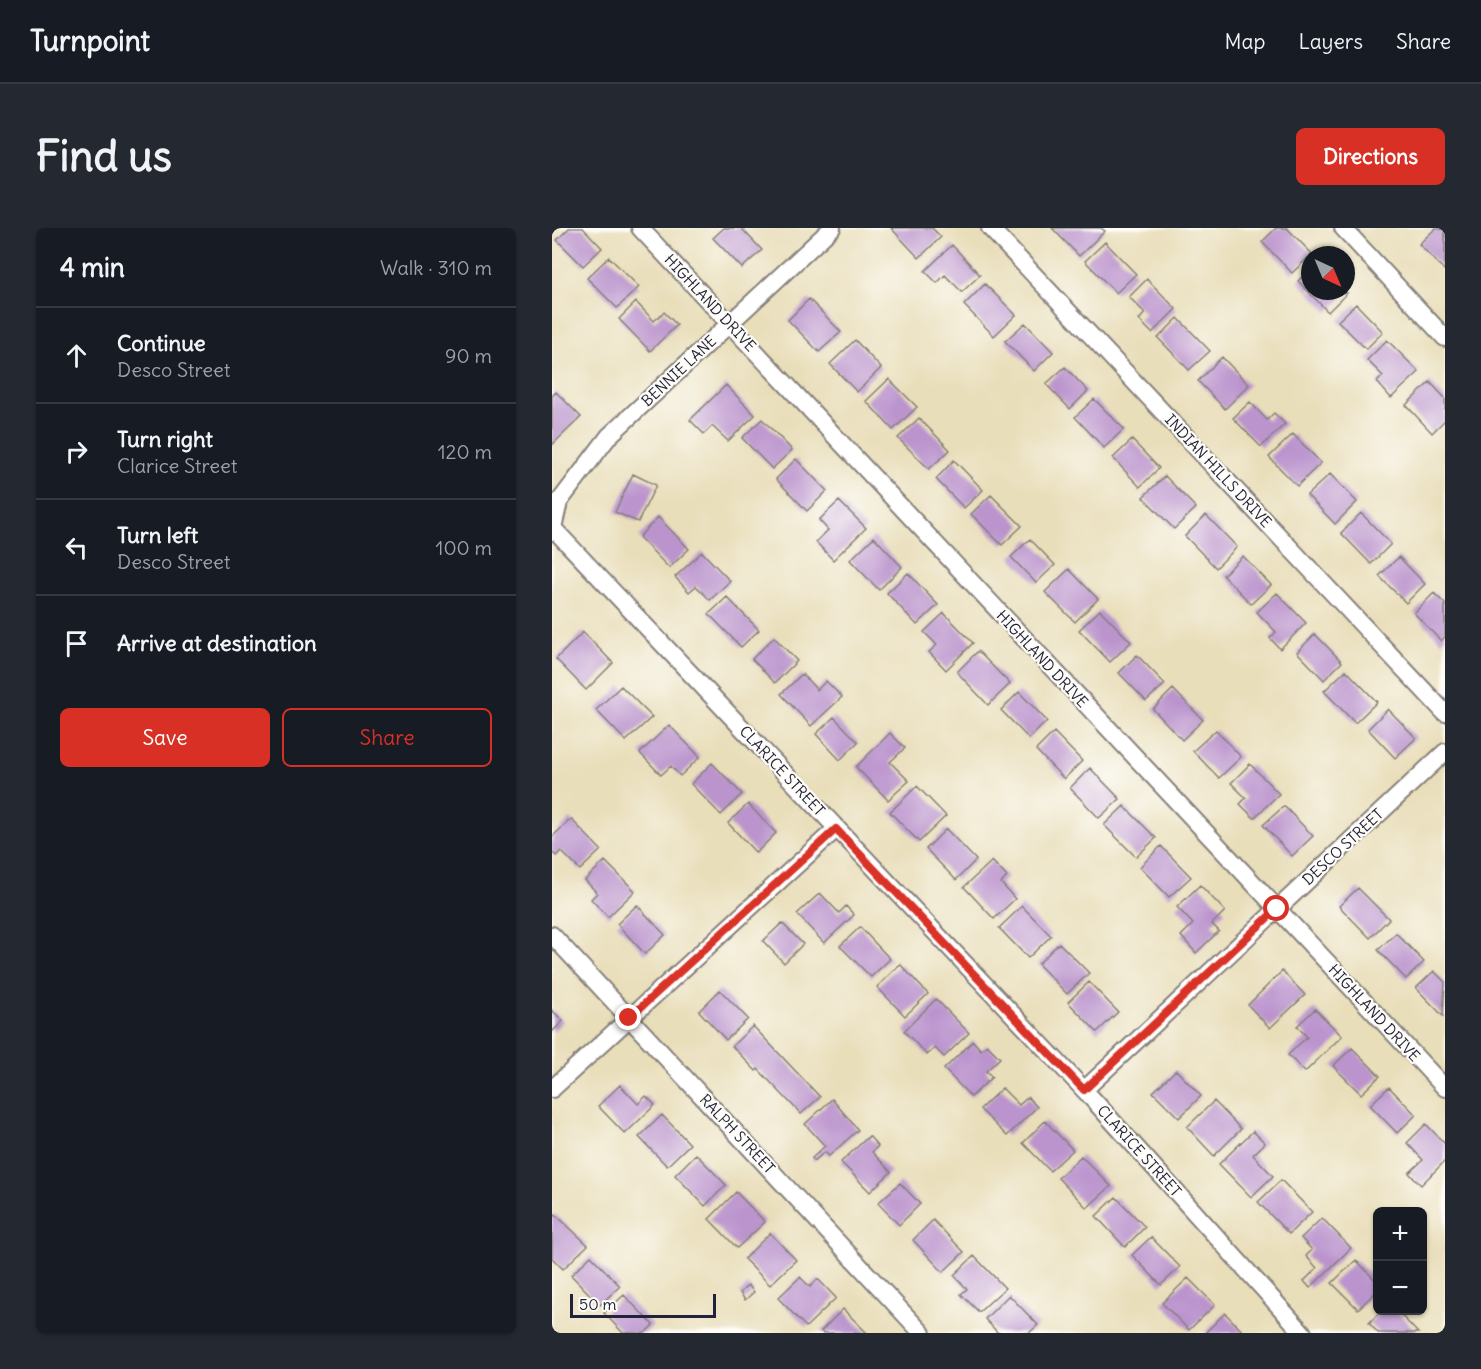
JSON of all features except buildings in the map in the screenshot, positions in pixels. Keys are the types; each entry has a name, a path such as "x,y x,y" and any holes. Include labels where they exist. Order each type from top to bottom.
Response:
{"street":[{"name":"HIGHLAND DRIVE","path":"640,228 1445,1088"},
{"name":"BENNIE LANE","path":"552,529 559,502 609,436 832,228"},
{"name":"INDIAN HILLS DRIVE","path":"990,228 1445,713"},
{"path":"1343,228 1445,338"},
{"name":"CLARICE STREET","path":"552,529 1084,1090 1303,1333"},
{"name":"DESCO STREET","path":"1084,1090 1445,752"},
{"path":"552,1089 836,829"},
{"name":"RALPH STREET","path":"552,935 922,1333"}],"route":[{"path":"629,1018 836,829 1084,1090 1277,909"}]}
